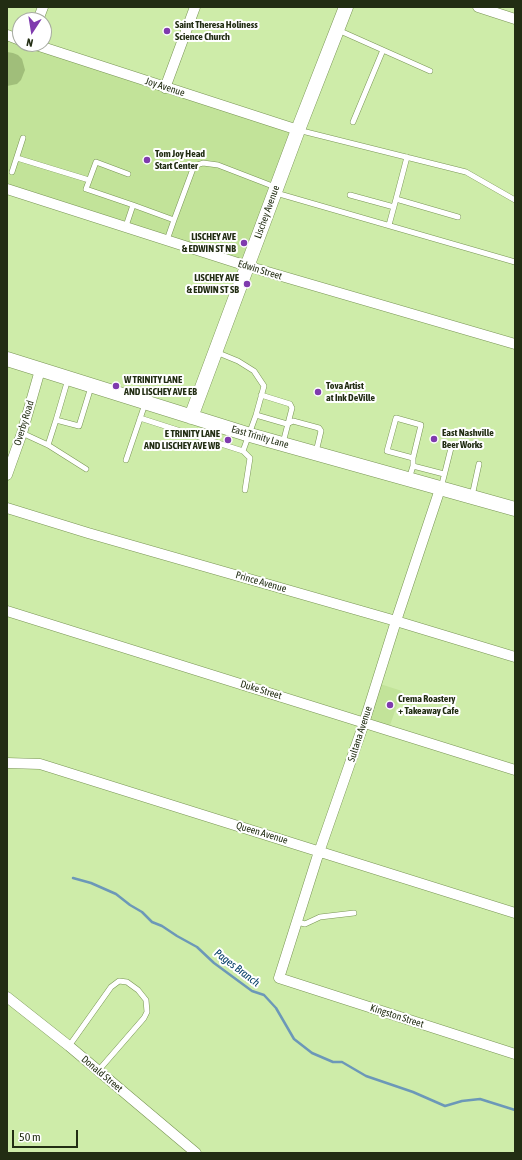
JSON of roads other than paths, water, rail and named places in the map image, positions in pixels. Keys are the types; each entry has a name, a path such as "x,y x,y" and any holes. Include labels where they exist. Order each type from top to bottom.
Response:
{"main road":[{"name":"Lischey Avenue","path":"191,417 298,130 346,7"},
{"name":"East Trinity Lane","path":"7,360 250,435 515,509"}],"street":[{"path":"165,88 195,7"},
{"path":"478,7 515,19"},
{"name":"Joy Avenue","path":"52,50 298,130"},
{"name":"Edwin Street","path":"7,189 247,266 515,344"},
{"name":"Overby Road","path":"7,475 22,433 40,370"},
{"name":"Sultana Avenue","path":"279,978 440,489"},
{"name":"Prince Avenue","path":"7,508 88,534 396,621 515,657"},
{"name":"Duke Street","path":"7,611 515,770"},
{"name":"Queen Avenue","path":"7,763 40,764 515,913"},
{"name":"Kingston Street","path":"279,978 515,1054"},
{"name":"Donald Street","path":"7,997 69,1046 196,1153"}],"lane":[{"path":"337,30 430,71"},
{"path":"353,122 382,50"},
{"path":"298,130 466,172 515,200"},
{"path":"12,172 23,138"},
{"path":"389,225 407,157"},
{"path":"17,158 89,180"},
{"path":"128,174 96,162 86,189 174,220"},
{"path":"167,240 194,166 203,163 218,165 276,190 515,262"},
{"path":"350,195 394,207"},
{"path":"396,199 458,217"},
{"path":"126,226 133,205"},
{"path":"216,352 238,361 254,371 264,386 250,435 243,451"},
{"path":"48,444 68,379"},
{"path":"56,420 79,426 91,386"},
{"path":"261,395 290,404 292,408 282,444"},
{"path":"126,460 145,403"},
{"path":"256,415 287,424 293,421 319,428 321,431 316,453"},
{"path":"140,418 243,451 250,458 245,490"},
{"path":"409,480 421,425 396,418 387,451 413,458"},
{"path":"22,433 48,444 86,469"},
{"path":"440,489 451,448"},
{"path":"472,497 479,464"},
{"path":"413,466 444,474"},
{"path":"297,922 305,924 320,917 354,913"},
{"path":"69,1046 111,987 119,982 127,982 138,990 146,1000 147,1012 144,1018 98,1071"}],"waterway":[{"name":"Pages Branch","path":"73,878 91,883 116,894 142,912 152,922 162,926 197,947 214,963 252,991 264,995 276,1008 294,1039 312,1053 333,1062 342,1062 366,1076 413,1092 445,1106 462,1101 480,1099 515,1110"}],"place":[{"name":"Saint Theresa Holiness Science Church","path":"167,31"},
{"name":"Tom Joy Head Start Center","path":"147,160"},
{"name":"LISCHEY AVE & EDWIN ST NB","path":"244,243"},
{"name":"LISCHEY AVE & EDWIN ST SB","path":"247,284"},
{"name":"W TRINITY LANE AND LISCHEY AVE EB","path":"116,386"},
{"name":"Tova Artist at Ink DeVille","path":"318,392"},
{"name":"East Nashville Beer Works","path":"434,439"},
{"name":"E TRINITY LANE AND LISCHEY AVE WB","path":"228,440"},
{"name":"Crema Roastery + Takeaway Cafe","path":"390,705"}]}
